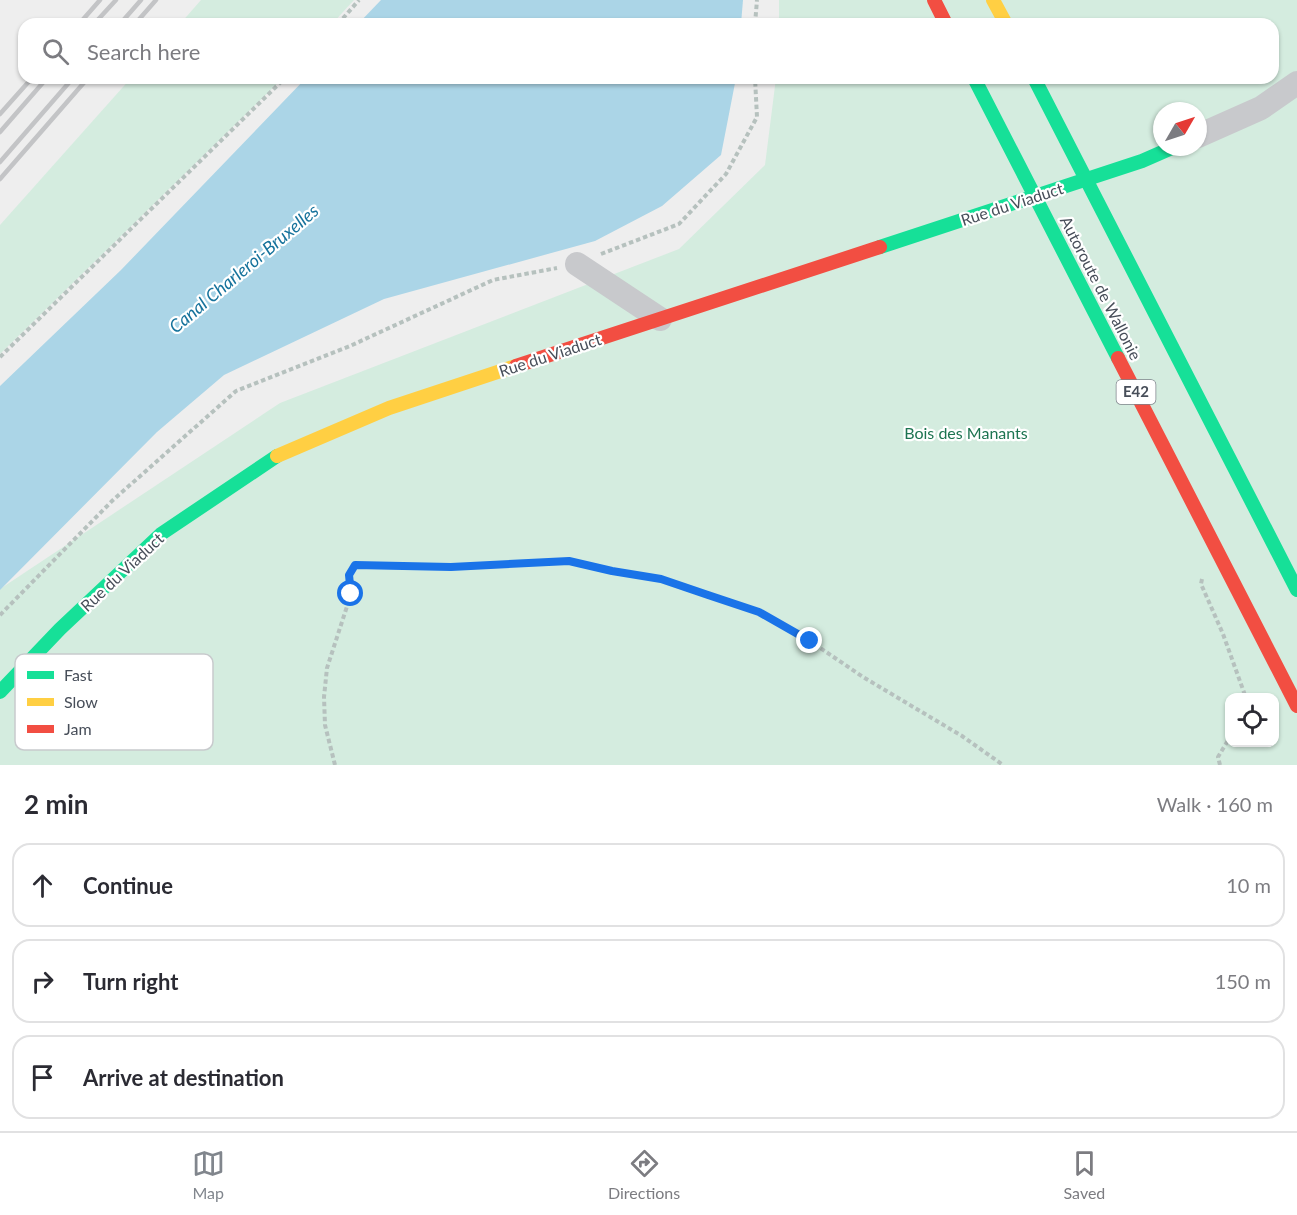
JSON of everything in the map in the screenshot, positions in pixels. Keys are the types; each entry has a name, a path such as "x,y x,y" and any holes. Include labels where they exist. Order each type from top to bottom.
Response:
{"main road":[{"path":"934,0 943,18"},
{"path":"993,0 1003,18"},
{"name":"Autoroute de Wallonie","path":"977,84 1297,706"},
{"path":"1037,84 1297,590"},
{"name":"Rue du Viaduct","path":"36,654 161,534 274,457 389,408 1153,156"},
{"name":"Rue du Viaduct","path":"0,692 15,676"}],"street":[{"path":"1207,132 1262,108 1297,82"},
{"path":"577,264 660,319"}],"path":[{"path":"343,18 359,0"},
{"path":"756,18 757,0"},
{"path":"0,357 279,84"},
{"path":"0,615 112,501 236,391 350,346 493,279 577,264 679,224 726,174 757,117 755,84"},
{"path":"335,765 326,724 324,697 327,668 351,594 349,575 355,565 451,567 569,561 661,579 759,612 810,641 863,677 962,736 1003,765"},
{"path":"1221,765 1218,757 1225,745"}],"green space":[{"path":"201,0 354,0 338,18 185,18"},
{"name":"Bois des Manants","path":"779,0 1297,0 1297,765 0,765 0,589 280,403 679,249 765,165 775,84 1279,84 1279,18 779,18"},
{"path":"126,84 277,84 0,354 0,225"}],"water":[{"path":"381,0 743,0 742,18 364,18"},
{"name":"Canal Charleroi-Bruxelles","path":"300,84 735,84 721,155 662,206 595,241 384,299 224,375 157,432 0,590 0,386 121,270"}],"railway":[{"path":"84,18 100,0"},
{"path":"100,18 116,0"},
{"path":"125,18 141,0"},
{"path":"140,18 156,0"},
{"path":"0,114 27,84"},
{"path":"0,132 42,84"},
{"path":"0,162 68,84"},
{"path":"0,179 83,84"}],"traffic: fast":[{"path":"977,84 1118,358"},
{"path":"1037,84 1297,590"},
{"path":"880,247 1153,156"},
{"path":"36,654 161,534 277,456"},
{"path":"0,692 15,676"}],"traffic: slow":[{"path":"993,0 1003,18"},
{"path":"277,456 389,408 516,366"}],"traffic: jam":[{"path":"934,0 943,18"},
{"path":"516,366 880,247"},
{"path":"1118,358 1297,706"}],"route":[{"path":"351,594 349,575 355,565 451,567 569,561 661,579 759,612 810,641"}]}
